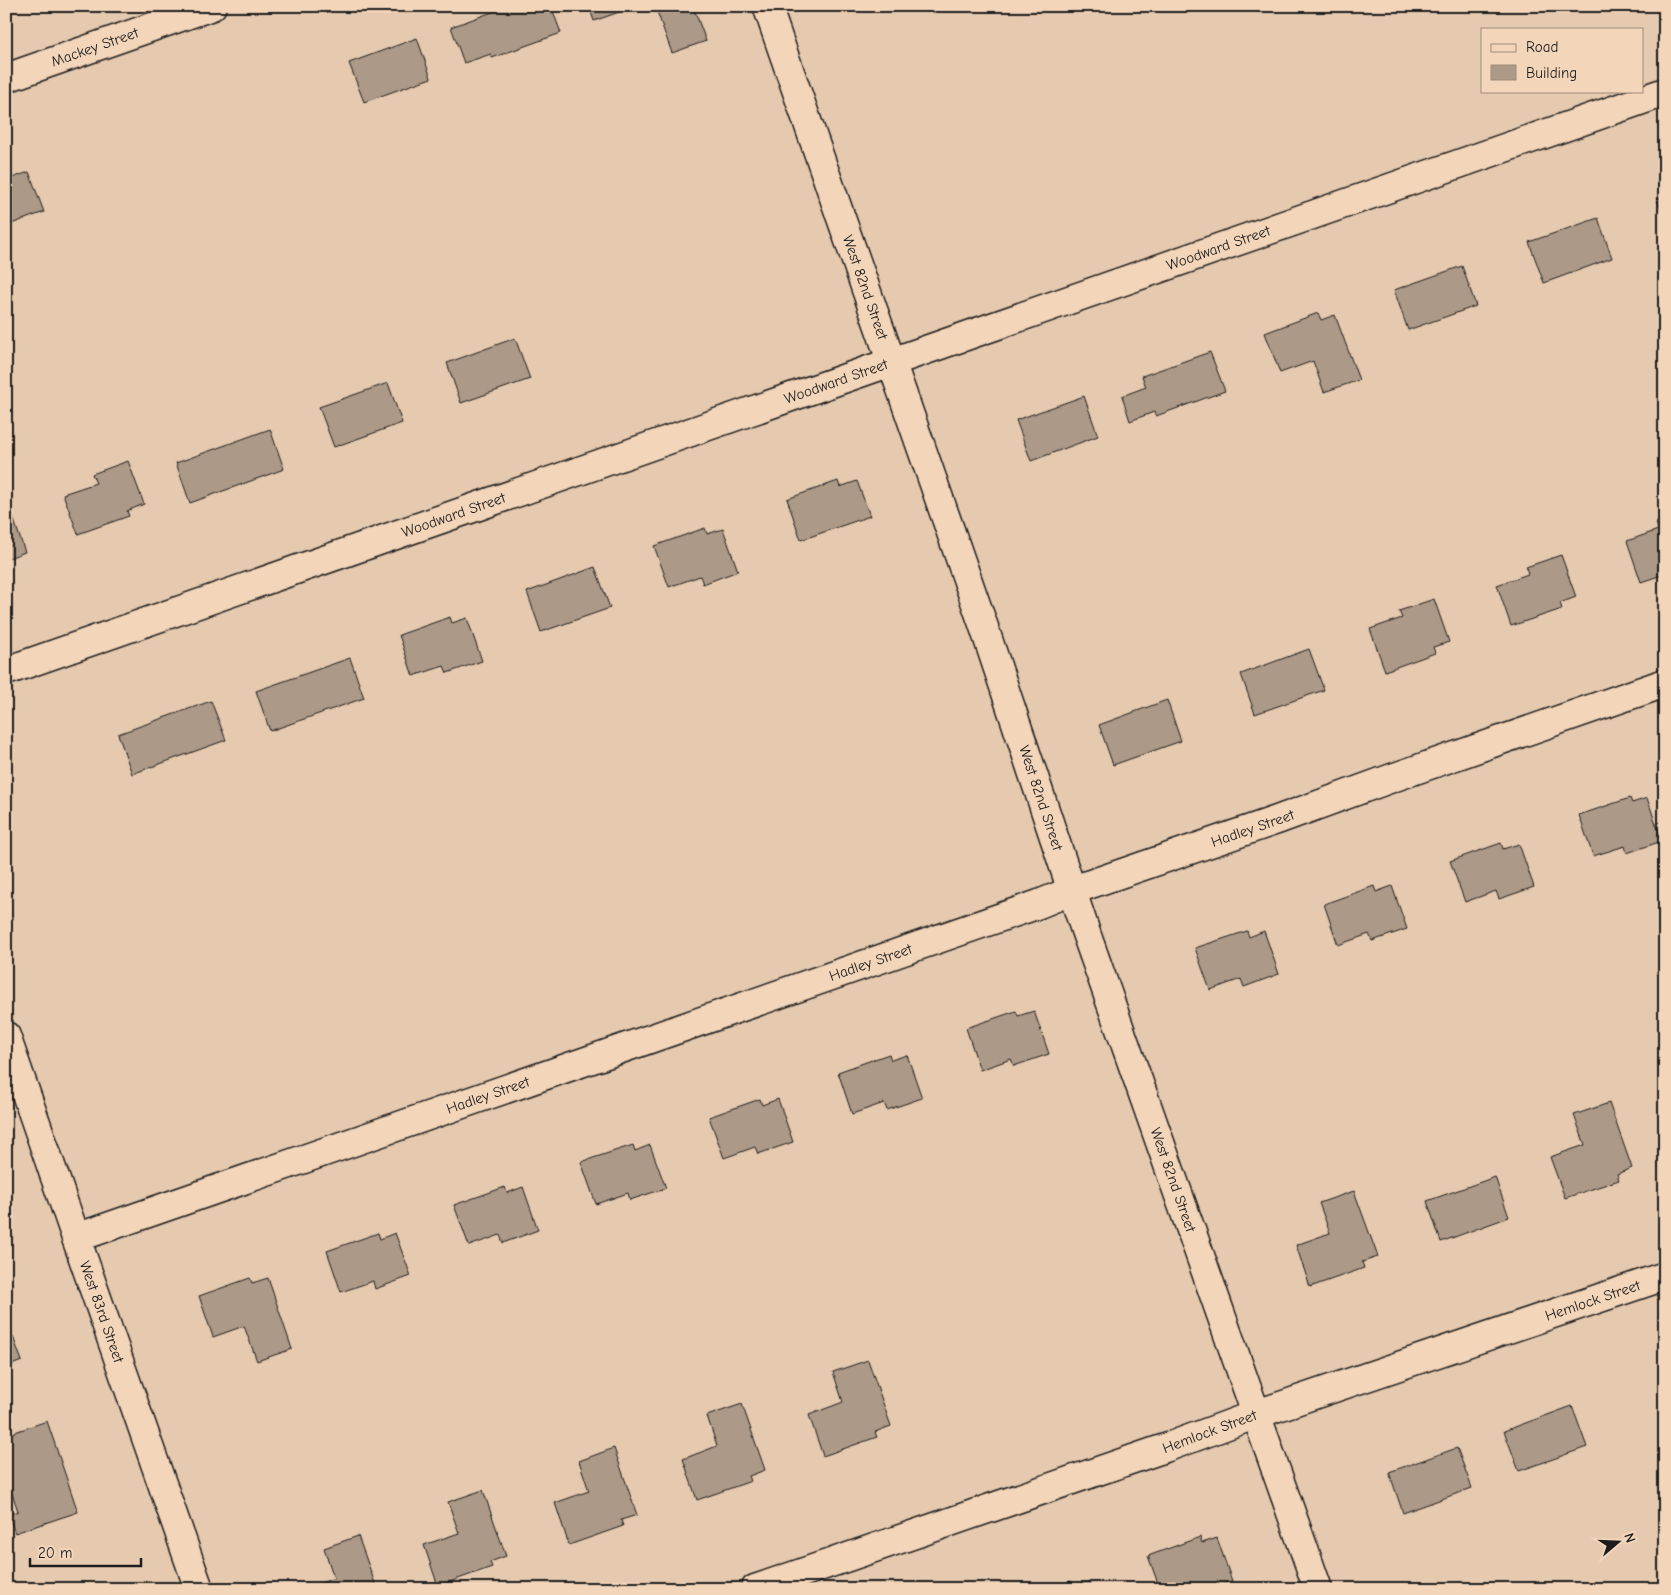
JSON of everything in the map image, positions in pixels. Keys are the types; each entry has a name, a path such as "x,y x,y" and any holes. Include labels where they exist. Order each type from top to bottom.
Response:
{"street":[{"name":"Mackey Street","path":"6,78 212,6"},
{"name":"West 82nd Street","path":"767,6 984,627 1090,942 1318,1589"},
{"name":"Woodward Street","path":"6,671 1665,92"},
{"name":"Hadley Street","path":"76,1238 1039,904 1073,890 1665,683"},
{"name":"West 83rd Street","path":"6,1036 200,1589"},
{"name":"Hemlock Street","path":"755,1589 1165,1448 1256,1414 1665,1276"}],"building":[{"path":"509,6 551,6 561,33 492,58 491,54 464,63 451,27"},
{"path":"589,6 636,6 594,21"},
{"path":"655,6 693,6 706,41 672,53"},
{"path":"417,38 431,78 364,102 349,63"},
{"path":"29,172 44,212 6,226 6,180"},
{"path":"1665,196 1665,221 1657,199"},
{"path":"1598,218 1612,258 1544,283 1529,242"},
{"path":"1462,266 1476,306 1408,330 1394,290"},
{"path":"1318,313 1321,320 1335,315 1359,380 1324,392 1313,361 1280,373 1265,333"},
{"path":"515,338 530,379 461,403 447,363"},
{"path":"1210,352 1225,391 1156,416 1154,412 1130,421 1122,396 1146,387 1142,376"},
{"path":"388,383 402,423 334,447 319,407"},
{"path":"1084,396 1098,436 1031,461 1016,420"},
{"path":"270,429 284,469 190,503 176,463"},
{"path":"128,461 144,504 127,511 129,516 78,534 63,494 96,483 92,474"},
{"path":"838,481 840,487 857,481 870,516 801,540 787,499"},
{"path":"11,512 25,552 6,559 6,514"},
{"path":"1665,519 1665,574 1641,582 1627,541 1658,530 1656,522"},
{"path":"705,528 707,534 723,529 738,571 703,584 700,576 669,587 654,546"},
{"path":"1561,555 1576,597 1560,603 1562,609 1511,626 1497,585 1528,574 1526,567"},
{"path":"595,567 610,608 541,632 527,592"},
{"path":"1434,599 1449,642 1433,647 1435,653 1385,671 1370,629 1402,618 1399,611"},
{"path":"450,617 452,623 467,618 482,661 447,673 444,666 413,676 399,635"},
{"path":"1309,649 1324,690 1255,714 1241,674"},
{"path":"350,658 364,698 270,731 256,691"},
{"path":"1167,700 1181,741 1113,765 1099,725"},
{"path":"211,701 226,740 132,774 118,734"},
{"path":"1630,798 1632,803 1647,798 1662,841 1627,853 1625,846 1593,856 1579,815"},
{"path":"1501,843 1503,849 1519,844 1534,887 1499,899 1496,891 1465,902 1450,861"},
{"path":"1374,886 1376,892 1392,886 1407,929 1372,941 1369,934 1338,945 1324,904"},
{"path":"1247,931 1249,937 1264,931 1279,974 1244,987 1241,979 1210,990 1195,948"},
{"path":"1016,1011 1018,1016 1034,1011 1049,1054 1014,1066 1011,1059 980,1070 966,1028"},
{"path":"889,1054 891,1060 907,1055 922,1098 887,1110 884,1103 852,1114 838,1072"},
{"path":"760,1099 762,1105 778,1099 793,1142 758,1154 755,1147 724,1158 709,1117"},
{"path":"1609,1103 1632,1168 1617,1174 1619,1180 1565,1198 1550,1157 1585,1145 1574,1115"},
{"path":"633,1145 635,1151 650,1145 666,1188 630,1200 628,1193 596,1204 581,1162"},
{"path":"1495,1177 1509,1217 1441,1242 1427,1201"},
{"path":"505,1187 507,1193 523,1187 538,1230 503,1243 500,1235 469,1246 454,1205"},
{"path":"1354,1191 1378,1257 1362,1262 1364,1268 1310,1287 1296,1245 1330,1233 1319,1203"},
{"path":"378,1233 380,1239 395,1233 411,1276 375,1289 373,1281 341,1292 327,1251"},
{"path":"250,1278 252,1283 268,1278 292,1349 257,1361 244,1326 213,1337 199,1296"},
{"path":"6,1318 22,1361 6,1367"},
{"path":"868,1360 891,1426 875,1432 877,1437 823,1456 809,1415 843,1402 833,1372"},
{"path":"742,1404 765,1470 749,1476 751,1481 697,1500 683,1459 717,1446 707,1416"},
{"path":"1572,1406 1587,1447 1519,1471 1504,1431"},
{"path":"47,1421 78,1512 15,1533 8,1515 18,1511 6,1475 6,1435"},
{"path":"614,1448 637,1515 621,1520 623,1526 569,1545 555,1503 589,1491 579,1461"},
{"path":"1457,1448 1472,1488 1403,1513 1389,1472"},
{"path":"483,1490 506,1556 490,1562 492,1567 438,1586 424,1545 459,1533 448,1502"},
{"path":"358,1536 377,1589 305,1589 334,1578 324,1548"},
{"path":"1200,1537 1202,1543 1217,1538 1232,1581 1210,1589 1196,1589 1195,1586 1186,1589 1160,1589 1148,1556"},
{"path":"1071,1581 1073,1587 1089,1582 1092,1589 1049,1589"}]}
